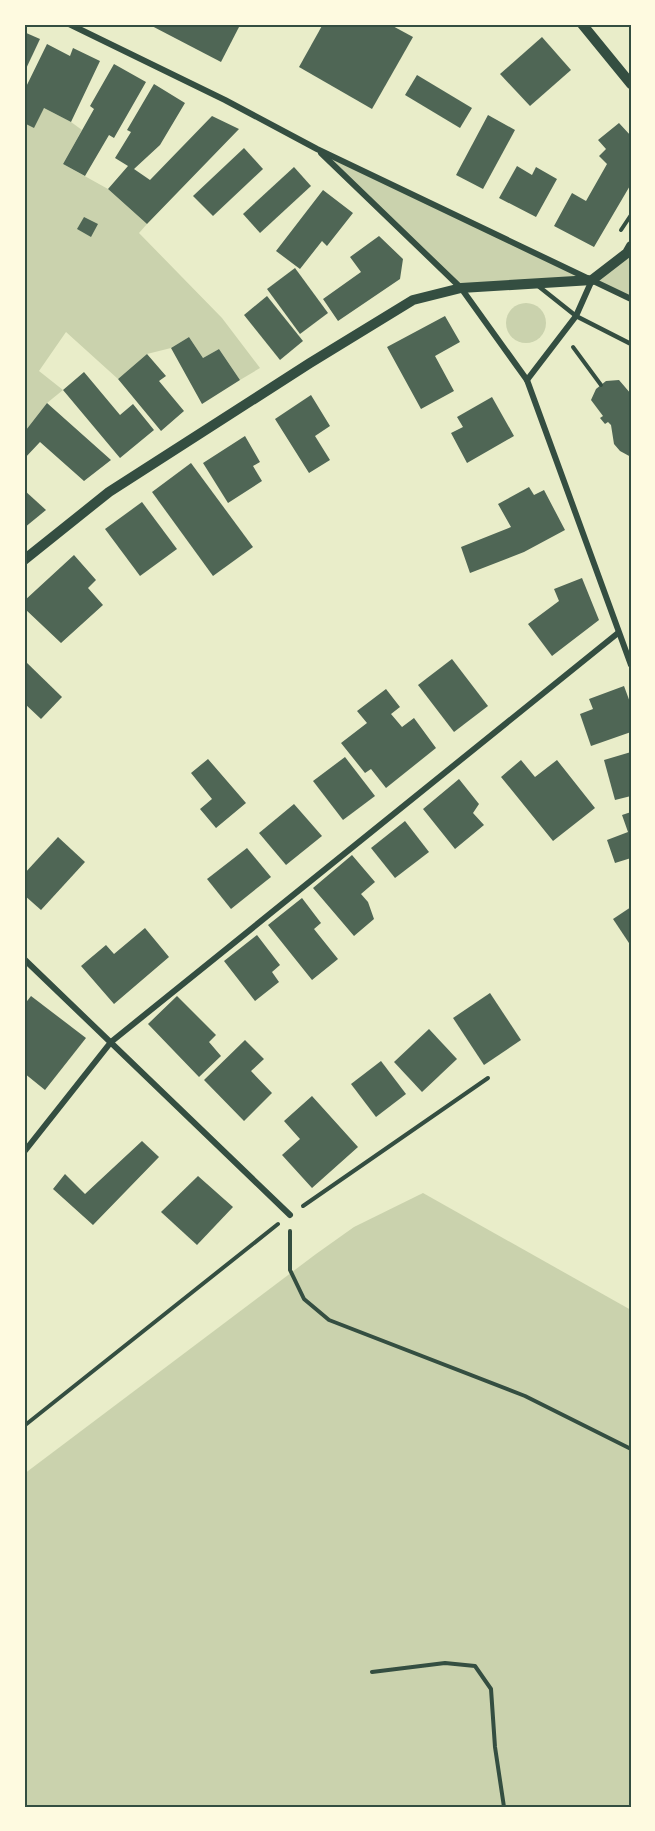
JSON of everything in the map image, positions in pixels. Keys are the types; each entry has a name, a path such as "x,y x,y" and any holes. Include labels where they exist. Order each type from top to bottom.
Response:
{"street":[{"path":"69,24 225,100 317,149 631,299"},
{"path":"582,24 631,84"},
{"path":"317,149 461,288 527,380 631,665"},
{"path":"527,380 576,316 592,280 627,253 631,246"},
{"path":"24,560 109,492 413,300 461,288 592,280"},
{"path":"24,1152 111,1042 618,633"},
{"path":"24,959 290,1215"}],"lane":[{"path":"536,284 576,316 631,344"}],"path":[{"path":"563,333 601,385"},
{"path":"24,1426 290,1215 488,1078"},
{"path":"290,1215 290,1270 304,1299 329,1320 525,1396 631,1449"},
{"path":"372,1672 445,1663 475,1666 491,1689 495,1747 504,1807"}],"green space":[{"path":"44,108 82,130 63,164 108,189 147,224 139,233 222,318 260,368 240,380 219,349 203,358 189,337 171,348 147,354 118,379 66,332 39,371 63,390 47,403 26,430 24,428 24,123"},
{"path":"317,149 592,280 461,288"},
{"path":"631,246 631,299 592,280"},
{"path":"526,303 540,309 546,323 540,337 526,343 512,337 506,323 512,309"},
{"path":"423,1193 631,1310 631,1807 24,1807 24,1474 354,1227"}],"building":[{"path":"148,24 234,24 239,27 221,62"},
{"path":"323,24 389,24 413,37 372,109 299,67"},
{"path":"24,32 40,39 24,73"},
{"path":"542,37 571,70 530,106 500,74"},
{"path":"47,44 70,56 73,48 100,61 71,122 44,108 34,128 24,123 24,91"},
{"path":"114,64 146,82 114,138 109,135 85,176 63,164 94,109 90,106"},
{"path":"417,75 472,108 460,128 405,95"},
{"path":"154,84 185,103 160,145 134,169 150,180 212,116 239,129 147,224 108,189 128,166 115,158 131,132 127,130"},
{"path":"488,115 515,130 483,189 456,175"},
{"path":"619,123 631,136 631,184 594,247 554,226 572,193 586,201 607,164 599,156 606,149 598,140"},
{"path":"244,148 263,169 213,216 193,196"},
{"path":"517,166 532,175 536,167 557,179 536,217 499,198"},
{"path":"294,167 311,186 260,233 243,214"},
{"path":"323,190 353,213 327,246 322,241 300,269 276,251"},
{"path":"84,217 98,224 91,237 77,229"},
{"path":"379,236 403,259 400,279 338,321 323,299 361,272 350,257"},
{"path":"295,268 328,313 300,334 267,289"},
{"path":"267,296 303,341 280,360 244,315"},
{"path":"445,316 460,342 435,356 454,391 421,409 387,347"},
{"path":"189,337 203,358 219,349 240,380 202,404 171,348"},
{"path":"147,354 166,376 159,381 184,411 161,431 118,379"},
{"path":"84,372 120,415 133,404 154,430 120,458 63,390"},
{"path":"619,380 631,394 631,457 620,451 614,444 611,425 608,422 605,424 600,418 603,416 591,400 596,389 606,381"},
{"path":"311,395 330,426 315,436 330,460 309,473 275,419"},
{"path":"492,397 514,436 467,463 451,433 463,427 457,417"},
{"path":"47,403 111,460 84,481 40,442 24,459 24,428 26,430"},
{"path":"245,436 260,462 253,466 262,481 228,503 203,463"},
{"path":"191,463 253,547 213,576 152,492"},
{"path":"529,487 534,495 544,490 565,530 524,552 470,573 461,547 511,527 498,504"},
{"path":"24,490 46,510 24,528"},
{"path":"142,502 177,549 140,576 105,529"},
{"path":"74,555 96,580 88,588 103,605 61,643 24,608 24,601"},
{"path":"582,578 599,620 552,656 528,624 559,601 554,589"},
{"path":"452,659 488,706 454,732 418,685"},
{"path":"24,660 62,697 41,719 24,703"},
{"path":"624,686 631,705 631,732 591,746 580,714 593,709 589,699"},
{"path":"386,689 400,707 391,714 402,727 414,718 436,748 386,788 371,769 365,773 341,743 367,723 357,711"},
{"path":"631,752 631,796 615,800 604,760"},
{"path":"345,757 375,796 343,820 313,781"},
{"path":"208,759 246,803 216,828 200,809 212,799 191,773"},
{"path":"521,760 535,777 557,760 595,808 553,841 501,777"},
{"path":"459,779 479,804 473,813 484,825 455,849 423,809"},
{"path":"294,804 322,836 286,865 259,833"},
{"path":"631,812 631,858 615,863 607,840 628,832 622,815"},
{"path":"405,821 429,852 395,878 371,848"},
{"path":"58,837 85,862 41,910 24,895 24,874"},
{"path":"247,848 271,877 231,909 207,879"},
{"path":"352,855 375,882 361,894 368,902 374,919 354,936 313,888"},
{"path":"302,898 321,923 314,929 338,959 312,980 268,925"},
{"path":"631,907 631,946 613,919"},
{"path":"145,928 169,957 114,1004 81,966 106,945 114,954"},
{"path":"257,935 280,965 272,972 279,982 255,1001 224,961"},
{"path":"490,993 521,1040 484,1065 453,1018"},
{"path":"31,996 86,1038 45,1090 24,1073 24,1005"},
{"path":"177,996 216,1035 209,1042 221,1056 199,1077 148,1024"},
{"path":"429,1029 457,1059 422,1092 394,1062"},
{"path":"245,1040 264,1059 251,1071 272,1093 244,1121 204,1080"},
{"path":"381,1061 406,1094 376,1117 351,1084"},
{"path":"312,1096 358,1147 312,1188 282,1155 300,1139 284,1121"},
{"path":"142,1141 159,1157 93,1225 53,1189 65,1174 85,1194"},
{"path":"198,1176 233,1207 197,1245 161,1212"}]}
